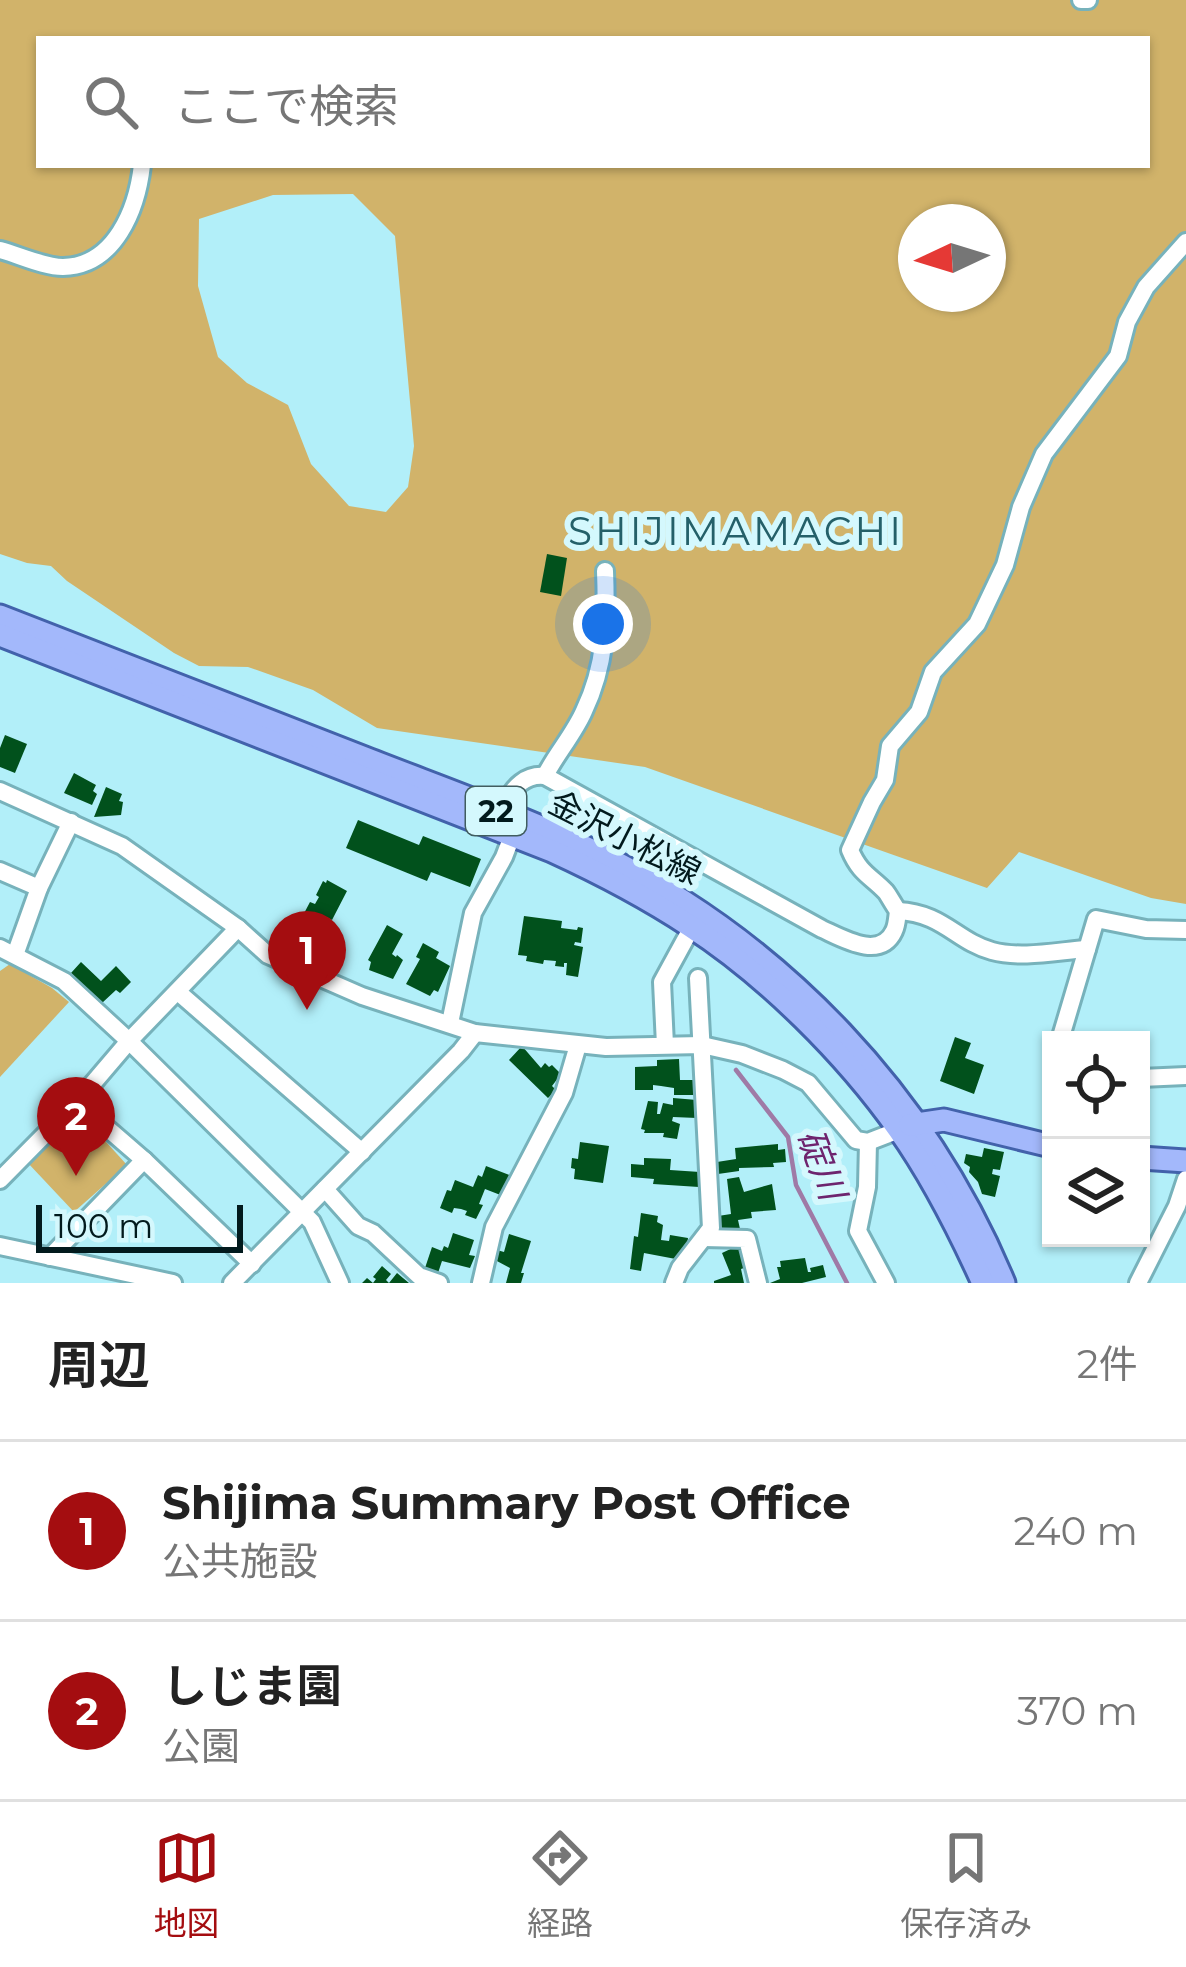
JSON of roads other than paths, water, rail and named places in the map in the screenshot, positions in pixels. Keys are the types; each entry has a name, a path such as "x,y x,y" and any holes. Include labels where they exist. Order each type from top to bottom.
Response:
{"main road":[{"name":"金沢小松線","path":"0,616 560,836 700,912 754,952 860,1051 908,1126 965,1198 1004,1283"},
{"name":"金沢小松線","path":"0,635 512,836 598,873 692,927 762,982 908,1126 983,1283"},
{"path":"908,1126 944,1120 1042,1144"},
{"path":"1150,1159 1186,1161"}],"street":[{"path":"0,250 61,267 92,261 119,235 135,201 141,168"},
{"path":"417,778 506,803 512,789 522,782 545,776 822,929 862,947 882,944 894,933 898,911 887,892 857,866 850,850 885,780 890,746 920,712 933,672 977,623 1005,565 1021,507 1044,454 1118,356 1127,322 1146,287 1186,242"},
{"path":"545,776 583,714 603,663 605,571"},
{"path":"0,791 122,846 238,928 268,956 362,996 475,1033 578,1045 701,1046 742,1054 797,1076 817,1091 852,1137 868,1142 908,1126"},
{"path":"71,821 8,951 64,981 302,1212 312,1222 340,1283"},
{"path":"450,1023 473,913 512,836"},
{"path":"0,872 38,888"},
{"path":"898,911 922,913 991,951 1087,950"},
{"path":"1063,1031 1096,919 1146,929 1186,930"},
{"path":"665,1046 662,982 692,927"},
{"path":"0,1180 238,928"},
{"path":"674,1283 711,1228 698,978"},
{"path":"178,992 362,1152"},
{"path":"232,1283 475,1033"},
{"path":"481,1283 494,1227 564,1093 578,1045"},
{"path":"1150,1078 1186,1076"},
{"path":"77,1102 252,1264"},
{"path":"868,1142 867,1187 858,1231 886,1283"},
{"path":"50,1257 144,1160"},
{"path":"1138,1283 1186,1179"},
{"path":"325,1189 358,1226 373,1233 419,1276 439,1283"},
{"path":"704,1238 747,1239 758,1283"},
{"path":"0,1246 173,1283"}],"waterway":[{"name":"碇川","path":"736,1070 788,1137 796,1185 847,1283"}],"place":[{"name":"Shijima Summary Post Office","path":"307,1010"},
{"name":"しじま園","path":"76,1176"}],"district":[{"name":"SHIJIMAMACHI","path":"736,531"}]}
